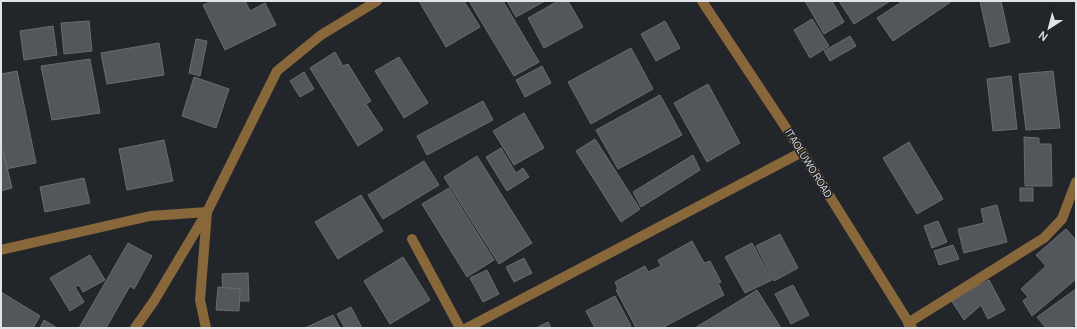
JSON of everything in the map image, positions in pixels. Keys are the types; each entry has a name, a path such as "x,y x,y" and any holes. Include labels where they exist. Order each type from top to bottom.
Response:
{"street":[{"path":"135,328 154,301 207,212 277,71 321,35 377,1"},
{"name":"ITAOLUWO ROAD","path":"702,1 802,152 910,325"},
{"path":"467,328 802,152"},
{"path":"910,325 1044,238 1062,219 1076,182"},
{"path":"1,250 150,216 207,212"},
{"path":"206,328 200,300 207,212"},
{"path":"412,239 460,328"}],"building":[{"path":"212,1 245,1 250,11 265,3 276,25 225,50 203,5"},
{"path":"419,1 464,1 480,27 446,47"},
{"path":"469,1 503,1 539,62 514,76"},
{"path":"507,1 545,1 516,17"},
{"path":"558,1 568,1 583,27 544,48 528,18"},
{"path":"805,1 832,1 844,22 824,34"},
{"path":"839,1 890,1 854,24"},
{"path":"903,1 952,1 893,41 877,18"},
{"path":"980,1 1001,1 1010,42 990,47"},
{"path":"812,19 829,46 810,58 794,30"},
{"path":"89,21 92,51 64,54 61,23"},
{"path":"665,21 680,48 656,61 641,34"},
{"path":"53,26 57,55 24,60 20,31"},
{"path":"850,36 856,46 830,61 824,51"},
{"path":"196,39 207,41 200,76 189,73"},
{"path":"159,43 164,75 107,84 101,53"},
{"path":"631,48 653,89 591,124 568,82"},
{"path":"335,52 343,66 348,64 371,101 366,104 383,130 358,146 310,68"},
{"path":"399,57 428,103 404,118 375,71"},
{"path":"90,59 100,113 52,120 41,66"},
{"path":"542,66 551,83 525,97 516,80"},
{"path":"17,71 36,163 5,169 1,150 1,74"},
{"path":"1053,71 1060,128 1026,130 1019,74"},
{"path":"304,72 314,89 300,97 290,81"},
{"path":"1011,76 1017,129 993,131 987,79"},
{"path":"194,77 229,89 216,128 182,116"},
{"path":"708,84 740,143 707,162 674,103"},
{"path":"660,95 682,135 618,169 596,130"},
{"path":"483,101 493,120 427,155 417,136"},
{"path":"524,113 544,148 514,165 493,131"},
{"path":"1024,137 1039,138 1039,144 1051,144 1052,186 1025,186"},
{"path":"595,139 640,209 621,222 576,151"},
{"path":"164,140 173,181 127,190 119,149"},
{"path":"909,142 943,199 917,214 883,158"},
{"path":"501,148 516,173 523,168 529,177 507,191 486,157"},
{"path":"1,151 3,151 12,188 1,191"},
{"path":"693,155 700,170 641,207 633,192"},
{"path":"477,156 532,243 499,264 444,177"},
{"path":"424,161 439,185 383,219 368,195"},
{"path":"84,178 90,203 45,212 40,187"},
{"path":"449,188 494,260 467,277 422,204"},
{"path":"1020,188 1033,188 1033,201 1020,201"},
{"path":"361,195 383,231 338,259 315,222"},
{"path":"997,205 1007,242 964,253 958,229 984,223 981,209"},
{"path":"938,221 947,242 932,248 924,226"},
{"path":"1066,229 1076,240 1076,279 1032,316 1023,301 1028,297 1021,289 1046,266 1036,255"},
{"path":"780,234 798,268 774,281 756,246"},
{"path":"692,241 704,263 710,261 721,282 718,283 724,295 662,328 636,328 616,290 618,289 615,282 645,266 648,272 661,266 658,260"},
{"path":"128,243 152,256 134,289 130,286 106,328 79,328"},
{"path":"752,243 772,280 745,293 725,257"},
{"path":"953,245 959,259 939,265 934,251"},
{"path":"90,255 105,280 83,292 79,285 75,287 84,302 70,311 50,278"},
{"path":"403,257 430,300 390,324 364,281"},
{"path":"524,258 532,273 514,282 506,267"},
{"path":"487,270 499,294 483,302 470,278"},
{"path":"248,273 249,301 223,301 222,274"},
{"path":"989,280 1005,310 988,319 981,305 964,320 951,300"},
{"path":"793,285 809,315 791,324 775,294"},
{"path":"218,287 240,289 239,311 216,310"},
{"path":"1076,289 1076,324 1070,328 1046,328 1037,317"},
{"path":"757,290 781,328 695,328"},
{"path":"1,292 40,316 33,328 1,328"},
{"path":"615,296 631,326 628,328 595,328 586,311"},
{"path":"351,307 362,328 345,328 337,314"},
{"path":"333,315 340,328 305,328"},
{"path":"44,320 57,328 40,328"},
{"path":"548,322 551,328 536,328"}]}
